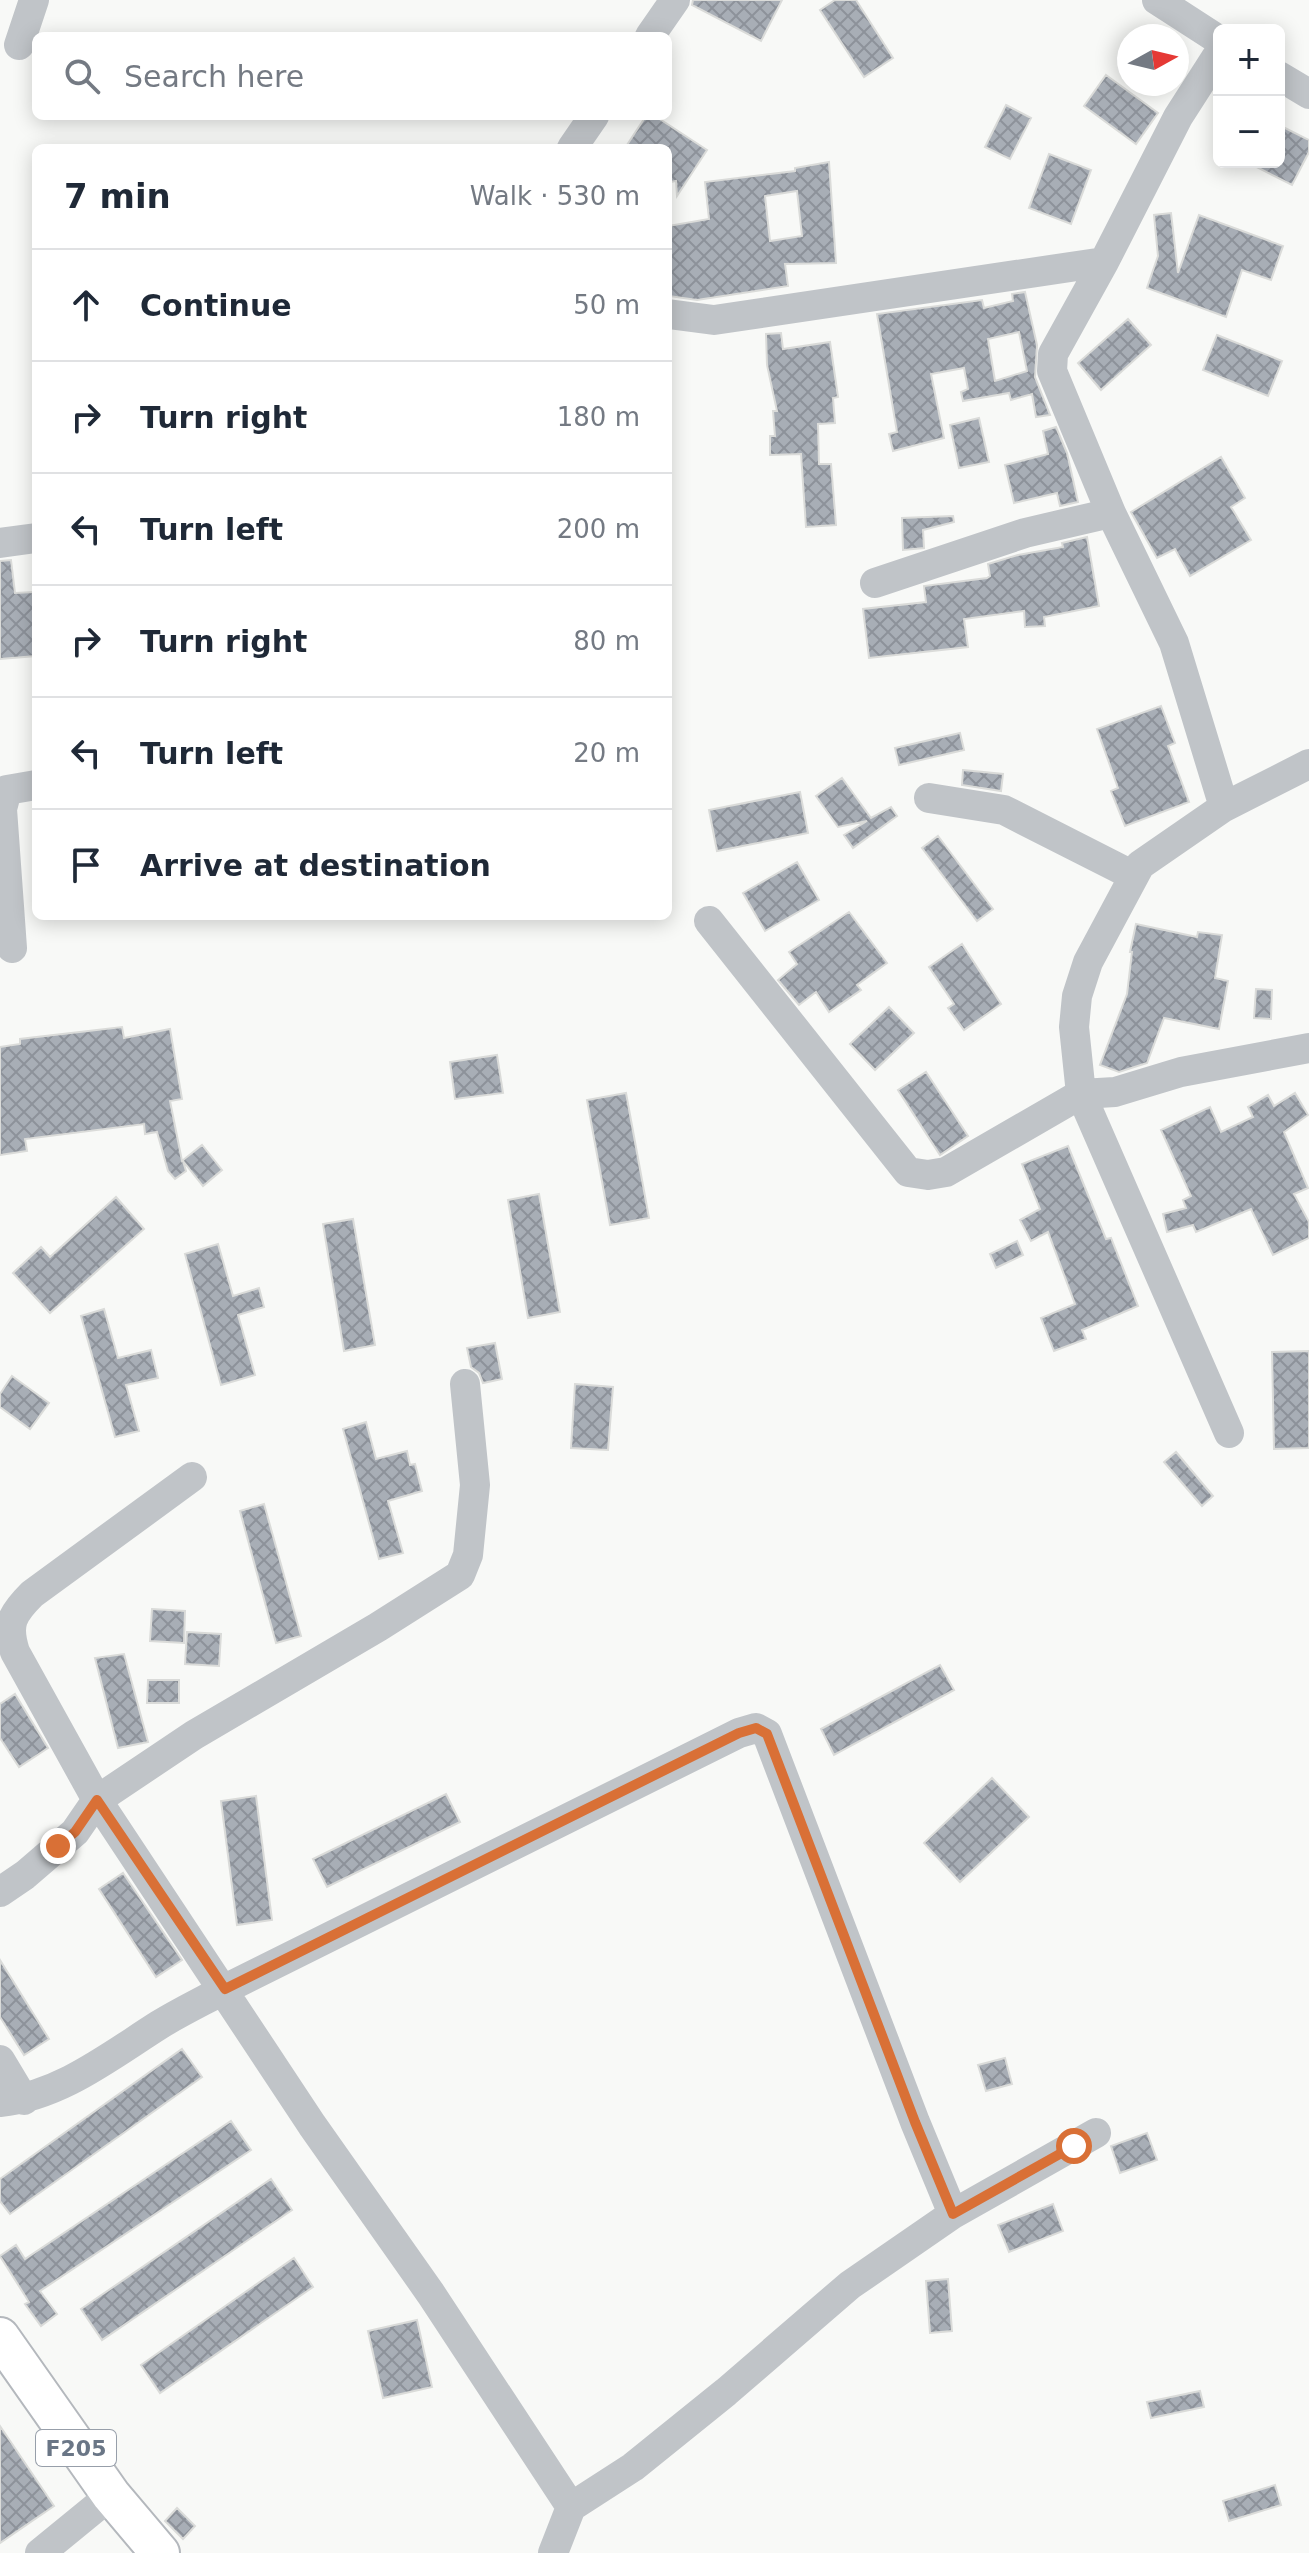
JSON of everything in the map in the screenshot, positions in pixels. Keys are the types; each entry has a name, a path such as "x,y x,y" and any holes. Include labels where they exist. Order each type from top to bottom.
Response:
{"main road":[{"name":"F205","path":"0,2337 111,2495 160,2553"}],"street":[{"path":"19,45 34,0"},
{"path":"653,32 675,0"},
{"path":"1171,3 1213,35"},
{"path":"1213,62 1178,117 1053,354 1052,371 1111,513 1174,643 1224,807"},
{"path":"1285,80 1309,94"},
{"path":"575,144 591,120"},
{"path":"672,315 714,320 1104,262"},
{"path":"875,583 1025,533 1111,513"},
{"path":"0,543 32,539"},
{"path":"1229,1433 1081,1094 1074,1027 1077,996 1088,962 1132,875 1152,854 1224,807 1309,764"},
{"path":"12,948 2,809 7,790 32,786"},
{"path":"929,798 1004,810 1132,875"},
{"path":"709,921 908,1172 928,1175 946,1172 1081,1094 1115,1092 1181,1072 1309,1048"},
{"path":"0,1892 75,1832 97,1800 194,1735 460,1575 468,1555 475,1485 465,1384"},
{"path":"192,1477 32,1594 11,1621 10,1634 15,1652 97,1800 225,1989 312,2125 431,2294 571,2507"},
{"path":"0,2060 12,2101 50,2091 225,1989 725,1740 756,1728 767,1734 953,2214"},
{"path":"553,2553 571,2507 633,2467 850,2285 953,2214 1096,2133"},
{"path":"40,2553 111,2495"}],"building":[{"path":"693,0 782,0 761,41 692,5"},
{"path":"835,0 856,0 893,58 864,77 820,10"},
{"path":"1106,75 1117,83 1117,96 1135,96 1158,113 1136,144 1084,106"},
{"path":"1006,105 1031,118 1010,159 985,147"},
{"path":"643,120 661,120 707,150 677,196 676,181 672,182 672,144 628,144"},
{"path":"1285,128 1309,140 1309,152 1292,185 1259,168 1285,168"},
{"path":"1049,154 1091,170 1071,224 1029,208"},
{"path":"829,162 836,263 785,264 788,286 697,300 672,296 672,225 709,219 705,182 795,171 795,168","holes":["797,191 802,236 770,241 765,196"]},
{"path":"1171,213 1178,273 1199,215 1283,246 1271,280 1242,270 1226,317 1147,288 1158,256 1154,215"},
{"path":"1025,292 1037,345 1035,377 1050,415 1036,417 1032,394 1011,400 1009,393 963,401 961,392 968,389 964,368 931,374 944,438 893,451 889,434 897,432 877,314 982,300 984,308 1013,301 1012,294","holes":["1019,332 1027,371 995,381 988,339"]},
{"path":"1128,319 1151,345 1101,390 1078,363"},
{"path":"781,333 783,349 830,342 838,397 833,398 835,423 818,424 819,464 831,464 836,525 806,527 801,454 770,455 770,436 775,436 773,411 777,411 767,365 766,334"},
{"path":"1217,335 1282,361 1268,396 1203,370"},
{"path":"979,418 989,462 959,468 950,425"},
{"path":"1056,427 1067,453 1078,502 1060,506 1057,493 1014,503 1005,465 1048,454 1043,431"},
{"path":"1221,457 1245,498 1231,507 1251,540 1190,576 1175,549 1157,558 1131,512"},
{"path":"953,516 954,522 923,530 924,548 903,550 902,518"},
{"path":"1087,537 1099,606 1044,617 1045,626 1025,627 1024,611 964,619 968,647 869,658 863,609 926,602 924,586 987,578 990,576 988,564 1063,547 1062,543"},
{"path":"11,560 15,593 32,592 32,656 0,659 0,561"},
{"path":"1161,706 1175,743 1168,746 1189,802 1125,826 1111,791 1118,788 1097,729"},
{"path":"960,733 964,750 899,765 895,748"},
{"path":"963,770 1003,774 1001,791 962,785"},
{"path":"842,778 871,818 891,807 897,816 853,848 844,835 867,821 838,827 816,796"},
{"path":"800,792 808,833 717,851 709,810"},
{"path":"938,836 993,909 977,921 922,848"},
{"path":"797,862 819,900 765,931 743,893"},
{"path":"849,912 887,963 857,985 861,990 829,1012 816,992 799,1005 778,980 797,964 789,952"},
{"path":"1136,924 1197,937 1198,932 1222,935 1215,978 1228,981 1219,1029 1164,1018 1147,1063 1119,1072 1100,1065 1127,994"},
{"path":"962,944 1001,1004 964,1030 948,1008 954,1004 929,967"},
{"path":"1256,989 1272,990 1271,1019 1254,1018"},
{"path":"889,1007 914,1033 875,1070 850,1044"},
{"path":"122,1027 124,1038 170,1029 182,1099 170,1101 182,1161 202,1145 222,1170 203,1186 183,1161 186,1171 175,1179 168,1171 157,1132 145,1134 144,1124 25,1139 27,1151 0,1155 0,1047 20,1044 20,1039"},
{"path":"497,1055 503,1093 455,1099 450,1062"},
{"path":"926,1072 968,1136 940,1155 898,1090"},
{"path":"626,1093 649,1218 610,1225 587,1100"},
{"path":"1295,1093 1308,1115 1284,1132 1308,1188 1294,1194 1309,1222 1309,1238 1273,1255 1251,1209 1196,1232 1193,1225 1167,1232 1163,1214 1186,1208 1183,1200 1191,1196 1161,1130 1210,1107 1221,1132 1253,1117 1248,1107 1268,1095 1274,1106"},
{"path":"1068,1146 1106,1239 1111,1238 1138,1306 1082,1330 1086,1339 1054,1351 1041,1318 1075,1304 1048,1232 1031,1241 1020,1220 1040,1209 1022,1164"},
{"path":"539,1194 560,1312 528,1318 508,1200"},
{"path":"116,1197 144,1229 50,1313 13,1273 41,1247 50,1257"},
{"path":"353,1219 375,1345 344,1351 323,1224"},
{"path":"1017,1241 1023,1255 996,1268 990,1254"},
{"path":"218,1244 233,1296 259,1288 264,1307 238,1315 255,1375 221,1385 185,1254"},
{"path":"104,1309 118,1358 151,1350 158,1378 126,1385 139,1431 115,1437 81,1316"},
{"path":"495,1343 502,1379 483,1383 479,1373 471,1367 467,1348"},
{"path":"1309,1351 1309,1448 1274,1449 1272,1352"},
{"path":"12,1376 49,1403 30,1429 0,1407 0,1394"},
{"path":"575,1384 613,1387 608,1450 571,1448"},
{"path":"366,1422 376,1459 407,1451 410,1465 415,1464 422,1491 388,1501 403,1553 379,1559 343,1429"},
{"path":"1176,1452 1213,1496 1202,1506 1164,1462"},
{"path":"264,1504 301,1636 276,1643 240,1511"},
{"path":"152,1609 185,1611 184,1643 150,1641"},
{"path":"187,1632 221,1634 219,1666 185,1664"},
{"path":"124,1654 148,1742 118,1748 95,1658"},
{"path":"940,1665 954,1690 834,1755 821,1729"},
{"path":"148,1680 179,1680 179,1703 147,1703"},
{"path":"15,1694 48,1748 19,1767 0,1738 0,1704"},
{"path":"992,1778 1029,1817 960,1882 924,1843"},
{"path":"446,1794 460,1822 327,1887 313,1859"},
{"path":"256,1796 272,1920 237,1925 221,1801"},
{"path":"123,1873 182,1960 156,1977 99,1889"},
{"path":"0,1960 49,2039 24,2055 0,2017"},
{"path":"182,2049 202,2077 10,2214 0,2201 0,2179"},
{"path":"1005,2058 1012,2084 986,2091 978,2065"},
{"path":"231,2121 251,2150 40,2291 57,2314 41,2326 25,2304 29,2302 0,2256 16,2245 25,2259"},
{"path":"1147,2133 1157,2160 1120,2173 1111,2146"},
{"path":"271,2179 292,2210 102,2340 81,2309"},
{"path":"1053,2204 1063,2231 1009,2252 998,2225"},
{"path":"294,2258 313,2287 160,2393 141,2365"},
{"path":"948,2279 952,2331 930,2333 926,2281"},
{"path":"417,2320 432,2387 383,2398 368,2331"},
{"path":"1200,2391 1204,2407 1151,2418 1147,2402"},
{"path":"0,2426 54,2506 0,2543"},
{"path":"1275,2485 1281,2505 1229,2521 1223,2501"},
{"path":"177,2508 195,2526 183,2539 165,2521"}],"route":[{"path":"58,1846 75,1832 97,1800 225,1989 739,1733 756,1728 767,1734 953,2214 1074,2146"}]}
